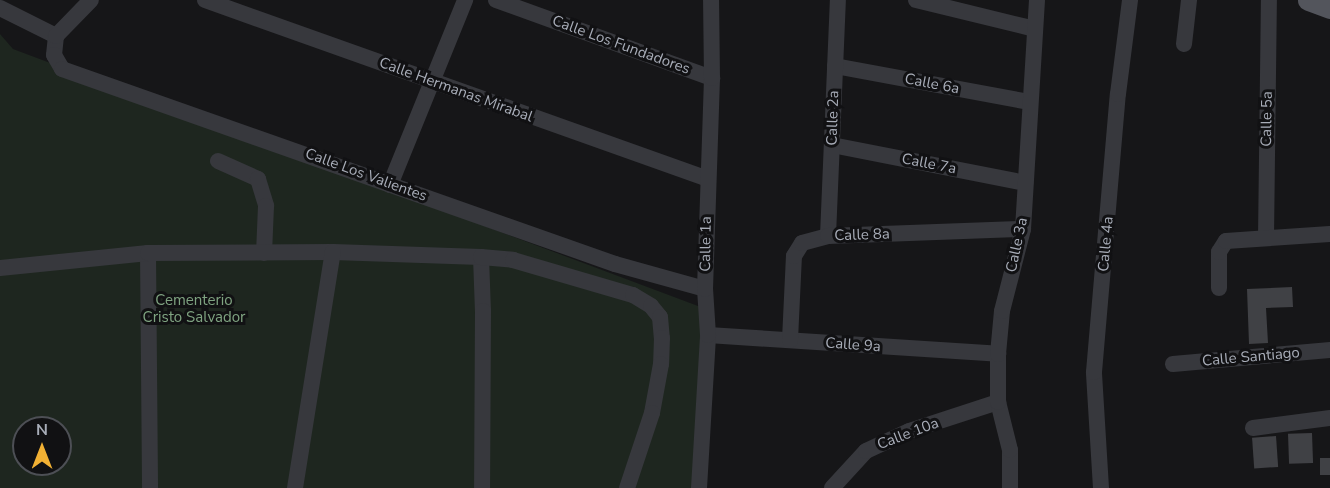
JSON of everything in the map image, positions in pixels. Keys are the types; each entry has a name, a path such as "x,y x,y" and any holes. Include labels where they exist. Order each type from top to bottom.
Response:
{"main road":[{"path":"1308,0 1330,8"}],"street":[{"path":"0,8 56,36 91,0"},
{"name":"Calle Hermanas Mirabal","path":"205,0 708,180"},
{"path":"390,185 465,0"},
{"name":"Calle Los Fundadores","path":"496,0 712,78"},
{"name":"Calle 1a","path":"699,488 708,335 705,290 712,78 711,0"},
{"name":"Calle 2a","path":"828,236 838,0"},
{"path":"916,0 1035,29"},
{"name":"Calle 3a","path":"1010,488 1010,450 998,402 998,354 1002,311 1023,229 1037,0"},
{"name":"Calle 4a","path":"1101,488 1094,372 1118,94 1130,0"},
{"path":"1184,44 1189,0"},
{"name":"Calle 5a","path":"1266,238 1269,0"},
{"name":"Calle Los Valientes","path":"56,36 54,55 62,69 615,264 705,290"},
{"name":"Calle 6a","path":"835,66 1029,102"},
{"name":"Calle 7a","path":"832,145 1025,183"},
{"path":"218,161 258,179 266,206 264,253"},
{"name":"Calle 8a","path":"790,340 794,256 802,243 828,236 1023,229"},
{"path":"1219,288 1221,245 1226,241 1330,234"},
{"path":"295,488 333,252"},
{"path":"0,268 148,253 333,252 481,256 513,260 633,295 651,306 660,317 661,364 652,413 627,488"},
{"path":"148,253 150,488"},
{"path":"481,256 482,488"},
{"name":"Calle 9a","path":"708,335 998,354"},
{"name":"Calle Santiago","path":"1173,364 1330,350"},
{"name":"Calle 10a","path":"832,488 866,451 909,430 998,402"},
{"path":"1253,428 1330,418"}],"green space":[{"name":"Cementerio Cristo Salvador","path":"0,34 13,49 706,309 697,488 0,488"}],"building":[{"path":"1292,287 1293,307 1266,308 1268,343 1249,344 1247,289"},
{"path":"1312,433 1313,463 1289,464 1288,434"},
{"path":"1276,436 1278,467 1254,469 1252,438"},
{"path":"1320,458 1330,458 1330,475 1320,475"}]}
